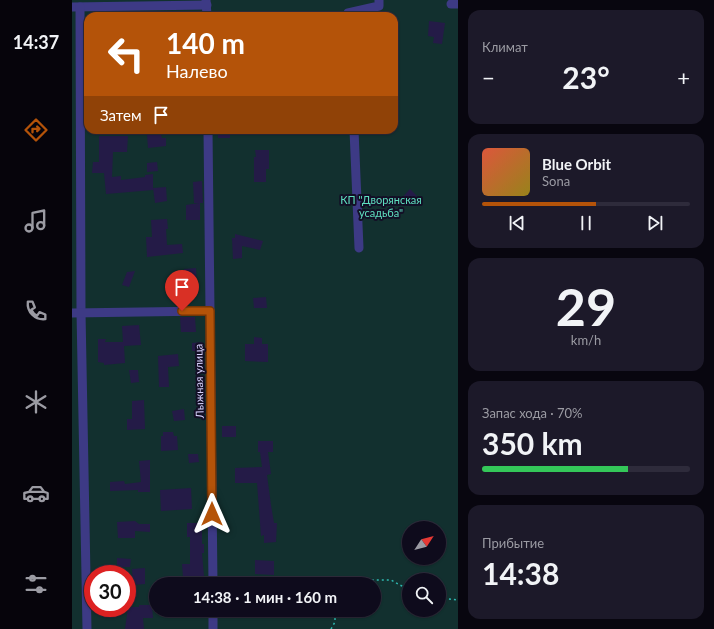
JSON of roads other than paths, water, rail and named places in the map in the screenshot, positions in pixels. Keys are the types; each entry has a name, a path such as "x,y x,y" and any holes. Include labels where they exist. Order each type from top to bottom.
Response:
{"street":[{"path":"352,12 379,6 379,0"},
{"path":"87,629 76,313 76,7 206,2 207,12"},
{"name":"Лыжная улица","path":"208,134 213,577"},
{"path":"354,134 359,248"},
{"path":"76,313 210,311"},
{"path":"213,617 213,629"}],"park label":[{"name":"КП \"Дворянская усадьба\"","path":"381,206"}]}
